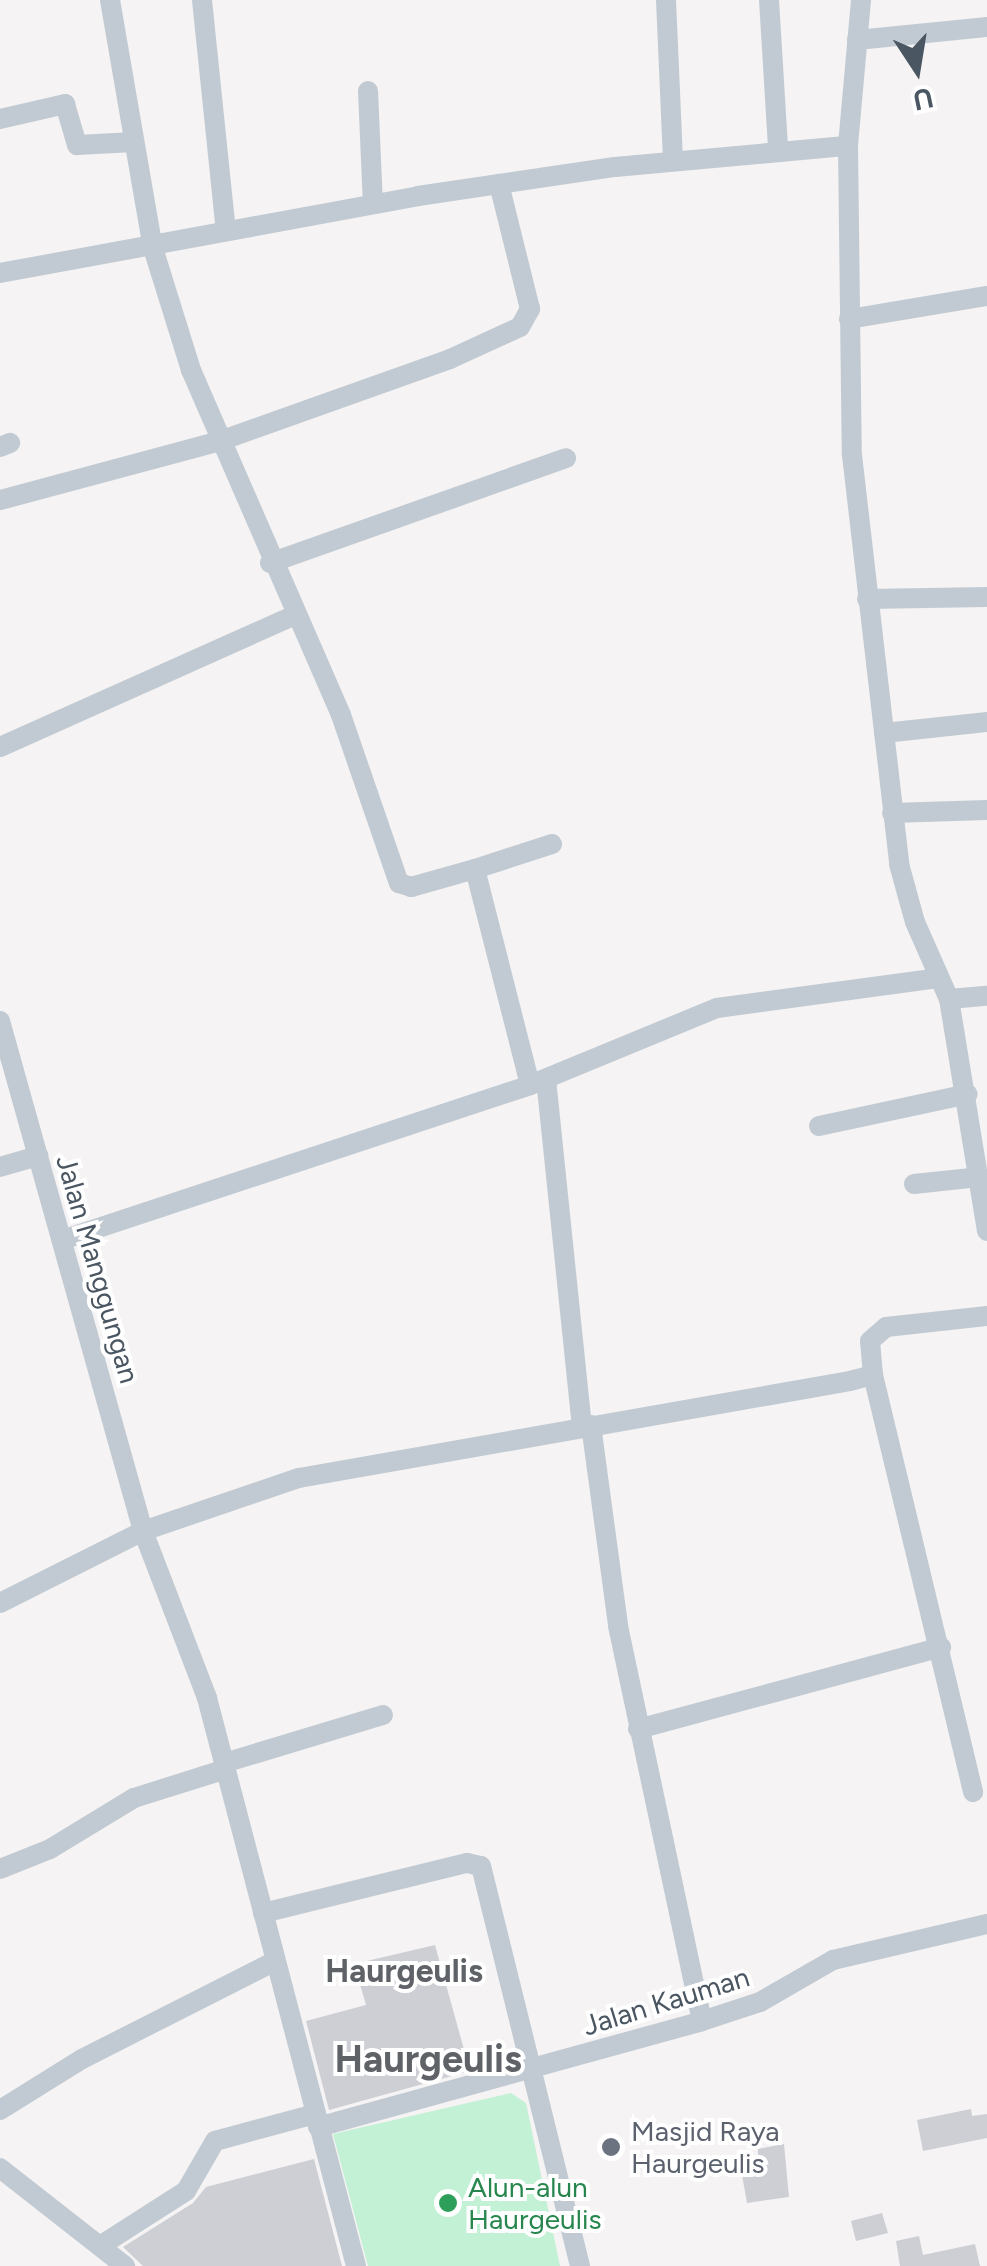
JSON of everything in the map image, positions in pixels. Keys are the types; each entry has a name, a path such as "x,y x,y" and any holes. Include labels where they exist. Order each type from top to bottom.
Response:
{"street":[{"path":"110,0 153,248 220,441 340,715 399,883 411,887 552,844"},
{"path":"202,0 226,231"},
{"path":"666,0 672,161"},
{"path":"769,0 778,149"},
{"path":"860,0 848,146 852,456 892,814 906,896 949,998 968,1094 987,1231"},
{"path":"857,40 987,27"},
{"path":"368,91 373,204"},
{"path":"0,119 65,104 77,146 134,142"},
{"path":"0,273 500,184 778,149 848,146"},
{"path":"0,500 220,441 450,360 526,322 530,309 500,184"},
{"path":"849,319 987,296"},
{"path":"270,562 566,458"},
{"path":"868,599 987,597"},
{"path":"0,747 295,616"},
{"path":"884,732 987,722"},
{"path":"892,814 987,810"},
{"path":"475,869 538,1082 586,1426 638,1729 702,2021"},
{"path":"62,1240 538,1082 742,1001 938,978"},
{"path":"949,998 987,996"},
{"name":"Jalan Manggungan","path":"0,1021 144,1531 190,1647 225,1766 356,2266"},
{"path":"819,1126 968,1094"},
{"path":"0,1168 38,1156"},
{"path":"914,1184 979,1177"},
{"path":"973,1792 874,1375 870,1341 886,1327 987,1316"},
{"path":"0,1603 144,1531 325,1470 874,1375"},
{"path":"638,1729 941,1648"},
{"path":"0,1869 50,1849 134,1798 383,1714"},
{"path":"263,1913 467,1863 481,1866 580,2266"},
{"name":"Jalan Kauman","path":"100,2246 186,2191 215,2141 529,2072 760,2002 833,1960 987,1924"},
{"path":"0,2110 82,2059 275,1961"},
{"path":"5,2180 125,2266"}],"green space":[{"name":"Alun-alun Haurgeulis","path":"511,2093 526,2103 560,2266 368,2266 333,2134"}],"building":[{"path":"435,1945 470,2071 329,2110 306,2021 366,2005 354,1964"},
{"path":"971,2109 972,2116 987,2114 987,2138 923,2151 917,2120"},
{"path":"784,2144 789,2197 747,2203 742,2175 758,2170 758,2149"},
{"path":"314,2159 342,2266 143,2266 123,2247 193,2203 206,2187"},
{"path":"882,2213 888,2233 856,2241 851,2221"},
{"path":"919,2236 923,2255 975,2244 980,2266 900,2266 896,2241"}],"place":[{"name":"Masjid Raya Haurgeulis","path":"611,2147"},
{"name":"Alun-alun Haurgeulis","path":"448,2203"}],"district":[{"name":"Haurgeulis","path":"404,1971"},
{"name":"Haurgeulis","path":"428,2060"}]}
